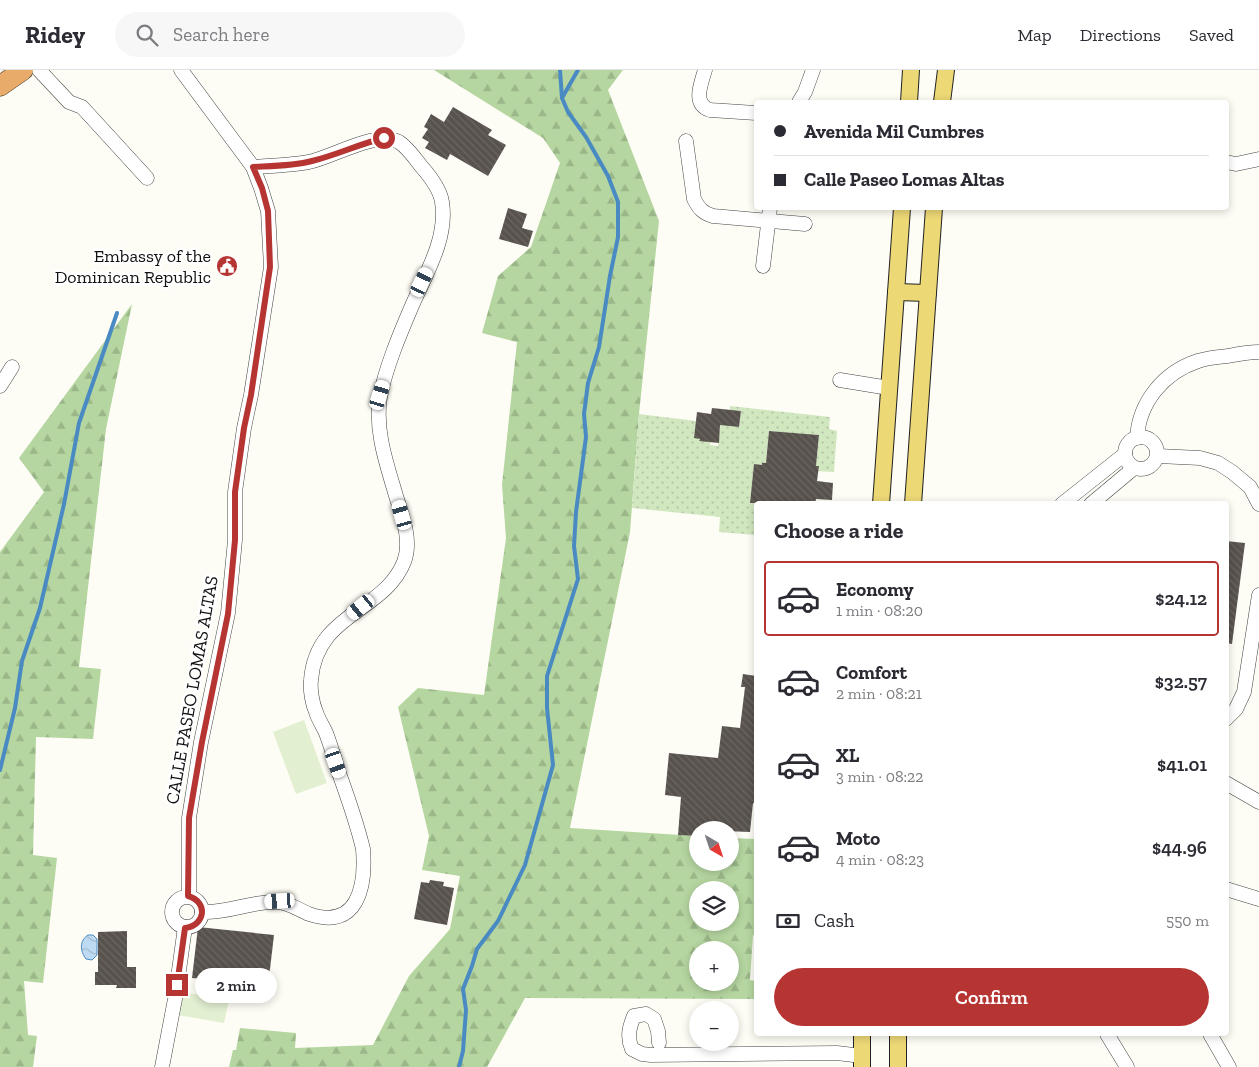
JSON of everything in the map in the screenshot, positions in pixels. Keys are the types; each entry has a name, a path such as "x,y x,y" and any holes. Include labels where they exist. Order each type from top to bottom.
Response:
{"highway":[{"path":"0,86 23,70"}],"main road":[{"path":"909,100 911,70"},
{"path":"942,100 946,70"},
{"path":"881,501 902,210"},
{"path":"913,501 934,210"},
{"path":"896,292 928,293"},
{"path":"862,1036 862,1062"},
{"path":"896,1067 898,1036"}],"street":[{"path":"39,70 69,102 82,107 147,178"},
{"name":"CALLE PASEO LOMAS ALTAS","path":"181,70 253,167 262,188 268,211 270,267 235,492 235,540 228,614 202,742 189,818 188,896"},
{"path":"705,70 699,95 699,102 703,108 754,113"},
{"path":"800,100 813,70"},
{"path":"202,912 217,912 262,902 280,901 308,914 324,918 344,914 354,905 360,895 365,868 363,849 326,731 315,710 310,682 314,659 324,640 339,625 380,594 404,562 407,549 406,529 381,440 378,417 380,395 410,310 436,252 443,223 442,200 429,176 408,150 397,141 384,138 312,161 290,165 253,167"},
{"path":"686,140 694,199 698,207 705,213 713,216 769,214 805,224"},
{"path":"1229,163 1236,164 1259,159"},
{"path":"763,266 769,214"},
{"path":"1136,438 1137,424 1146,403 1161,382 1178,369 1199,360 1259,352"},
{"path":"0,386 12,367"},
{"path":"840,380 889,388"},
{"path":"1136,438 1149,439 1157,449 1158,456 1150,467 1134,468 1128,462 1125,454 1127,445 1136,438"},
{"path":"1066,501 1125,454"},
{"path":"1158,456 1200,458 1218,463 1250,487 1259,504"},
{"path":"1095,501 1134,468"},
{"path":"1229,716 1236,709 1244,692 1255,647 1259,595"},
{"path":"1229,785 1259,802"},
{"path":"1229,890 1259,899"},
{"path":"188,896 197,900 202,907 202,912 201,918 197,923 192,927 185,928 174,922 171,910 177,900 188,896"},
{"path":"162,1067 175,999 185,928"},
{"path":"659,1043 654,1019 646,1014 634,1016 630,1025 628,1040 632,1049 642,1054 837,1053 862,1062"},
{"path":"1108,1036 1127,1067"},
{"path":"1211,1036 1229,1067"}],"green space":[{"path":"434,70 623,70 608,90 659,221 639,414 630,532 570,828 689,835 689,871 739,871 739,838 754,839 754,935 750,980 754,981 754,999 525,998 487,1067 229,1067 233,1050 236,1050 240,1028 296,1033 295,1048 373,1045 409,976 450,929 460,876 422,870 429,836 398,707 418,688 484,695 506,538 502,485 517,342 482,333 498,276 531,247 560,163 543,138"},
{"path":"132,304 106,429 79,667 101,669 93,739 36,737 33,855 57,858 43,983 24,981 28,1035 37,1036 33,1067 0,1067 0,552 44,492 19,458"},
{"path":"730,406 830,417 829,429 837,431 834,472 818,471 819,467 816,466 819,435 769,431 766,463 754,465 750,503 754,504 754,535 719,532 720,517 632,508 639,414 696,421 699,441 711,440 710,445 718,446 721,419 729,420 730,426 739,427 741,411 730,410"},
{"path":"304,720 327,783 296,794 273,732"},
{"path":"182,992 229,1000 224,1023 178,1015"}],"water":[{"path":"88,935 93,935 97,939 97,955 92,960 86,959 82,949 83,940"}],"building":[{"path":"453,107 492,130 488,135 506,145 488,176 450,154 447,160 425,148 429,142 422,138 428,129 424,127 431,114 444,122"},
{"path":"508,208 527,214 522,228 533,231 528,247 499,239"},
{"path":"712,408 741,411 739,427 720,425 719,443 699,441 700,439 694,438 697,412 711,414"},
{"path":"769,431 819,435 816,466 819,466 817,481 833,483 832,500 754,501 754,503 750,503 754,464 762,465 762,463 766,463"},
{"path":"1229,541 1245,543 1232,644 1229,644"},
{"path":"743,674 754,676 754,803 750,832 739,832 739,821 689,821 689,836 678,835 681,797 665,795 669,753 718,758 722,726 740,728 745,687 741,687"},
{"path":"430,880 444,882 443,886 454,888 447,925 414,919 421,882 429,883"},
{"path":"198,927 274,935 268,986 192,978"},
{"path":"127,931 127,967 136,967 136,988 116,988 117,985 95,985 95,972 98,972 98,932"}],"waterway":[{"path":"459,1067 463,1051 466,1010 463,989 477,949 498,921 525,865 553,765 547,708 547,676 578,579 574,546 576,512 586,437 584,414 588,383 599,347 618,237 618,202 608,176 586,137 568,112 562,98 560,70"},
{"path":"562,98 578,70"},
{"path":"0,770 15,708 22,661 40,608 64,504 79,423 117,313"}],"place":[{"name":"Embassy of the Dominican Republic","path":"227,266"}],"route":[{"path":"177,985 185,928 192,927 197,923 201,918 202,912 200,903 188,896 189,818 202,742 228,614 235,540 235,492 244,428 266,304 270,267 268,211 262,188 253,167 290,165 312,161 384,138"}]}
